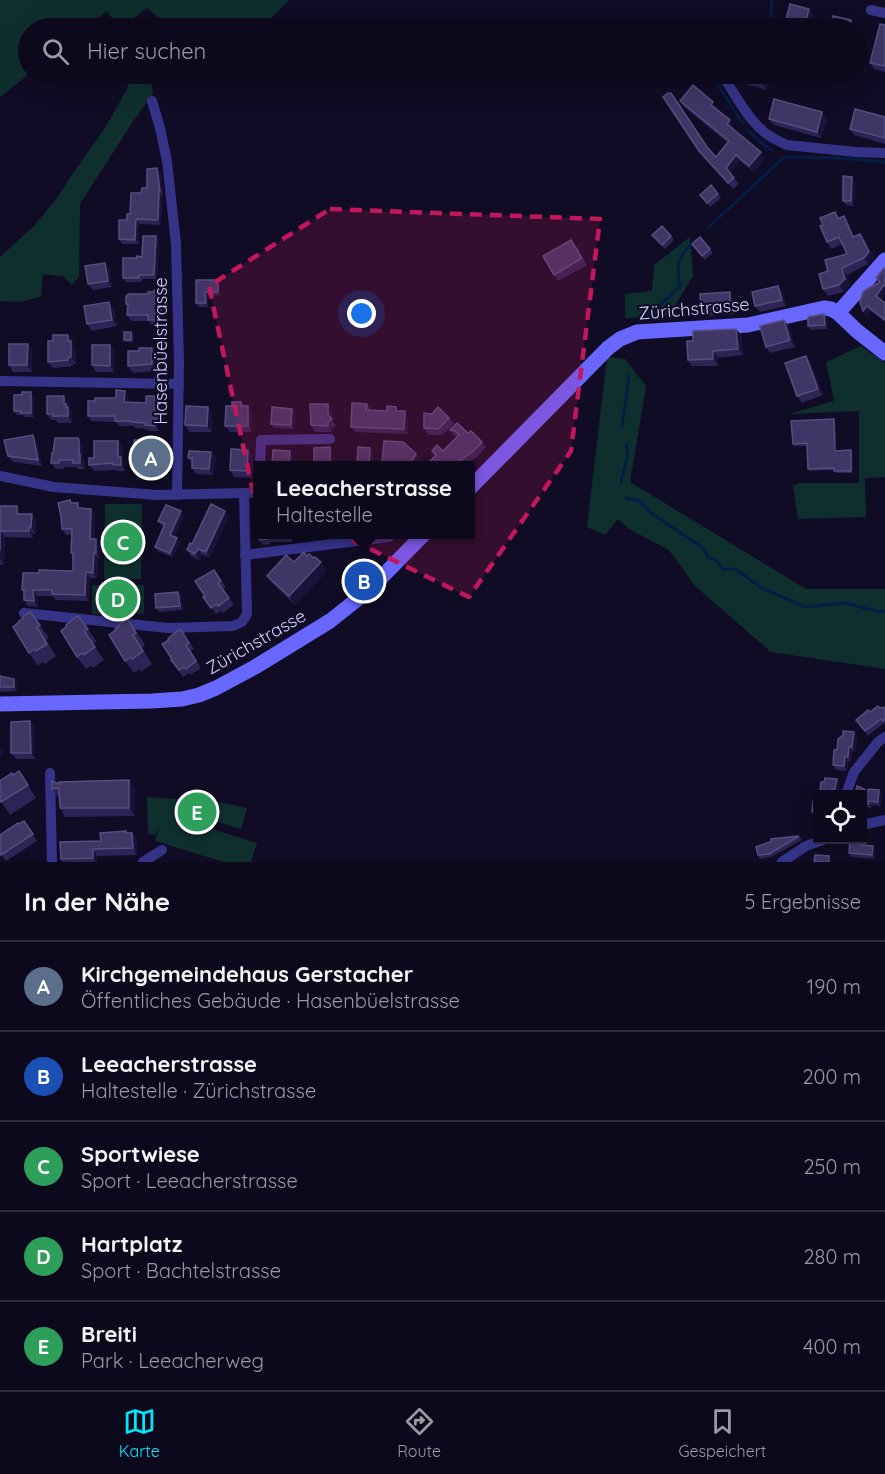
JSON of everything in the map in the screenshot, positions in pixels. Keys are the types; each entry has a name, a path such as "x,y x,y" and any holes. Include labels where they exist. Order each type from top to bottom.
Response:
{"main road":[{"path":"885,260 838,313 885,353"},
{"name":"Zürichstrasse","path":"475,484 597,358 620,339 637,332 748,325 824,308 838,313"},
{"name":"Zürichstrasse","path":"0,704 152,701 182,699 199,695 255,667 330,621 369,590 419,539"}],"street":[{"path":"871,10 885,13"},
{"path":"728,84 753,122 762,131 787,145 885,153"},
{"name":"Hasenbüelstrasse","path":"152,101 167,161 176,244 179,334 177,495"},
{"path":"0,381 179,384"},
{"path":"260,461 261,440 330,439"},
{"path":"0,476 54,487 157,495 253,492"},
{"path":"24,613 168,627 233,626 242,622 247,614 244,493"},
{"path":"245,555 373,539"},
{"path":"848,790 854,772 878,742 885,737"},
{"path":"50,773 52,862"},
{"path":"867,824 885,820"},
{"path":"782,862 813,844"},
{"path":"143,862 162,850"}],"highlighted area":[{"path":"330,209 600,219 571,451 469,597 253,492 209,286"}],"green space":[{"path":"0,0 289,0 271,18 161,18 147,8 134,18 112,18 107,11 98,18 18,18 18,83 0,97"},
{"path":"128,84 152,84 153,94 80,204 79,276 72,285 63,276 43,274 41,297 19,302 0,301 0,257 34,226 57,198 107,125"},
{"path":"690,237 693,276 669,316 625,318 625,294 652,291 654,265"},
{"path":"861,346 885,363 885,477 865,478 866,517 798,519 793,486 799,483 859,483 859,411 789,414 834,401 826,362"},
{"path":"607,357 625,359 646,386 630,482 806,589 885,589 885,669 771,652 695,586 669,550 629,529 618,519 605,535 587,527"},
{"path":"105,504 142,504 141,579 104,579"},
{"path":"92,585 144,585 144,614 92,614"},
{"path":"147,797 219,802 247,808 241,829 215,821 173,817 257,843 251,862 224,862 155,841 160,825 156,834 148,834"}],"building":[{"path":"790,4 809,9 807,18 786,18"},
{"path":"880,24 885,25 885,66 870,63"},
{"path":"693,85 713,102 711,105 730,120 727,124 761,152 749,166 736,155 726,168 734,178 728,183 699,151 663,97 671,93 716,157 729,141 680,101"},
{"path":"774,99 822,112 817,132 769,119"},
{"path":"855,109 885,117 885,138 850,129"},
{"path":"157,168 160,191 158,220 136,219 135,240 119,239 119,220 127,220 127,214 130,214 131,193 141,193 142,188 147,188 147,169"},
{"path":"843,176 852,177 851,201 843,201"},
{"path":"711,185 718,194 707,203 700,195"},
{"path":"835,212 838,219 844,216 853,237 860,234 869,252 864,258 842,268 845,279 839,285 823,289 819,274 828,271 825,260 847,254 839,237 827,242 820,226 823,225 820,218"},
{"path":"662,226 671,236 662,245 652,235"},
{"path":"143,236 156,236 154,275 123,278 123,258 142,257"},
{"path":"700,237 710,249 702,256 692,244"},
{"path":"571,240 582,258 554,275 543,256"},
{"path":"105,263 108,281 88,284 85,266"},
{"path":"884,268 885,286 876,296 885,303 885,320 867,306 863,311 860,302 863,292 880,282 876,278"},
{"path":"196,280 218,280 218,292 205,292 206,303 196,303"},
{"path":"778,286 782,300 755,306 752,292"},
{"path":"154,290 161,290 161,313 156,313 156,320 148,320 148,315 127,315 126,296 128,294 148,294"},
{"path":"730,292 730,308 701,309 700,294"},
{"path":"109,302 112,320 87,324 84,306"},
{"path":"824,314 825,325 808,326 808,317"},
{"path":"784,320 790,340 766,347 760,326"},
{"path":"736,329 738,349 713,351 713,359 688,360 687,341 693,341 693,331"},
{"path":"124,332 131,332 131,340 124,340"},
{"path":"53,335 68,335 68,341 71,341 71,357 68,357 68,360 48,362 48,341 53,341"},
{"path":"9,344 28,344 27,365 9,365"},
{"path":"92,345 110,345 110,366 92,365"},
{"path":"139,348 152,348 152,364 128,366 128,351 139,351"},
{"path":"806,356 818,389 797,396 785,363"},
{"path":"116,390 125,391 124,402 146,403 146,396 159,398 159,420 155,419 155,426 131,421 115,421 115,416 88,416 88,401 95,401 95,398 116,398"},
{"path":"22,392 31,392 31,413 14,411 14,395 22,395"},
{"path":"47,396 64,396 68,416 47,414"},
{"path":"232,402 241,402 241,406 248,406 248,426 225,426 226,406 232,406"},
{"path":"352,403 367,404 366,410 387,411 387,406 396,407 396,411 405,411 404,429 351,427"},
{"path":"310,404 328,404 328,415 332,419 328,422 328,426 311,425"},
{"path":"186,406 208,407 207,426 185,425"},
{"path":"272,407 292,409 291,425 271,424"},
{"path":"438,407 449,418 438,429 424,428 424,413 432,414"},
{"path":"834,419 835,451 851,450 851,471 834,471 834,468 808,469 807,443 793,444 791,421"},
{"path":"457,423 468,433 471,431 482,442 460,461 430,461 436,455 432,451 437,445 443,451 459,435 450,430"},
{"path":"33,435 38,460 8,456 4,440"},
{"path":"55,438 78,438 80,463 73,463 73,460 59,460 59,463 51,463"},
{"path":"134,440 158,440 158,464 134,464"},
{"path":"94,441 118,441 118,457 121,457 121,465 113,465 113,463 89,465 89,458 94,458"},
{"path":"384,441 403,442 416,454 412,461 382,461"},
{"path":"330,447 330,461 314,461 314,448"},
{"path":"358,447 370,448 369,461 357,461"},
{"path":"231,449 248,450 247,471 230,470"},
{"path":"273,450 290,451 289,461 272,461"},
{"path":"189,451 211,452 209,469 192,468 192,458 188,458"},
{"path":"70,500 71,503 78,503 78,508 91,509 90,539 96,539 93,573 86,572 85,595 52,594 52,590 33,590 34,601 24,600 23,573 39,573 39,570 73,571 72,529 62,529 58,503"},
{"path":"211,504 225,511 206,552 198,549 195,554 187,550"},
{"path":"166,505 181,511 170,535 177,538 170,553 155,547 165,524 158,521"},
{"path":"0,506 17,506 17,514 32,514 29,531 0,531"},
{"path":"304,552 307,556 309,554 321,562 289,596 267,576 286,555 294,562"},
{"path":"214,570 221,581 218,583 229,598 211,608 195,581"},
{"path":"178,592 180,606 156,608 155,594"},
{"path":"30,612 40,625 37,627 47,644 29,653 13,627"},
{"path":"77,616 88,629 84,631 95,647 77,657 61,631"},
{"path":"126,620 136,633 133,635 143,651 125,661 109,635"},
{"path":"179,630 189,643 186,645 196,661 186,669 184,667 179,670 162,644"},
{"path":"0,676 14,679 14,687 0,687"},
{"path":"878,706 885,708 885,719 883,721 881,719 865,731 856,720 868,710 870,712"},
{"path":"30,721 31,753 11,753 11,722"},
{"path":"843,731 854,732 852,747 849,747 848,757 845,756 844,766 833,765 834,750 837,750 838,739 843,735"},
{"path":"19,771 28,785 1,802 0,781"},
{"path":"825,778 837,779 835,789 832,790 820,790 821,782 824,782"},
{"path":"129,780 129,808 60,808 59,788 52,789 52,781 59,784 59,782"},
{"path":"879,790 878,802 868,801 868,804 867,791"},
{"path":"24,821 33,834 1,855 0,835"},
{"path":"126,831 126,833 132,833 133,848 93,849 93,858 61,859 60,842 101,841 100,833"},
{"path":"799,836 769,854 758,855 756,847 772,841 771,839"},
{"path":"850,844 873,846 872,855 849,853"},
{"path":"815,855 829,856 829,862 814,862"}],"waterway":[{"path":"771,18 772,0"},
{"path":"717,84 743,124"},
{"path":"748,131 772,151"},
{"path":"709,227 784,157 885,162"},
{"path":"647,316 680,287 679,261 696,240"},
{"path":"622,427 629,375"},
{"path":"621,482 628,453 626,444"},
{"path":"626,498 640,501 651,513 703,548 708,557 716,560 723,569 735,569 762,588 805,607 845,603 880,612 885,611"}],"place":[{"name":"Kirchgemeindehaus Gerstacher","path":"151,458"},
{"name":"Sportwiese","path":"123,542"},
{"name":"Leeacherstrasse","path":"364,581"},
{"name":"Hartplatz","path":"118,599"},
{"name":"Breiti","path":"197,812"}]}
